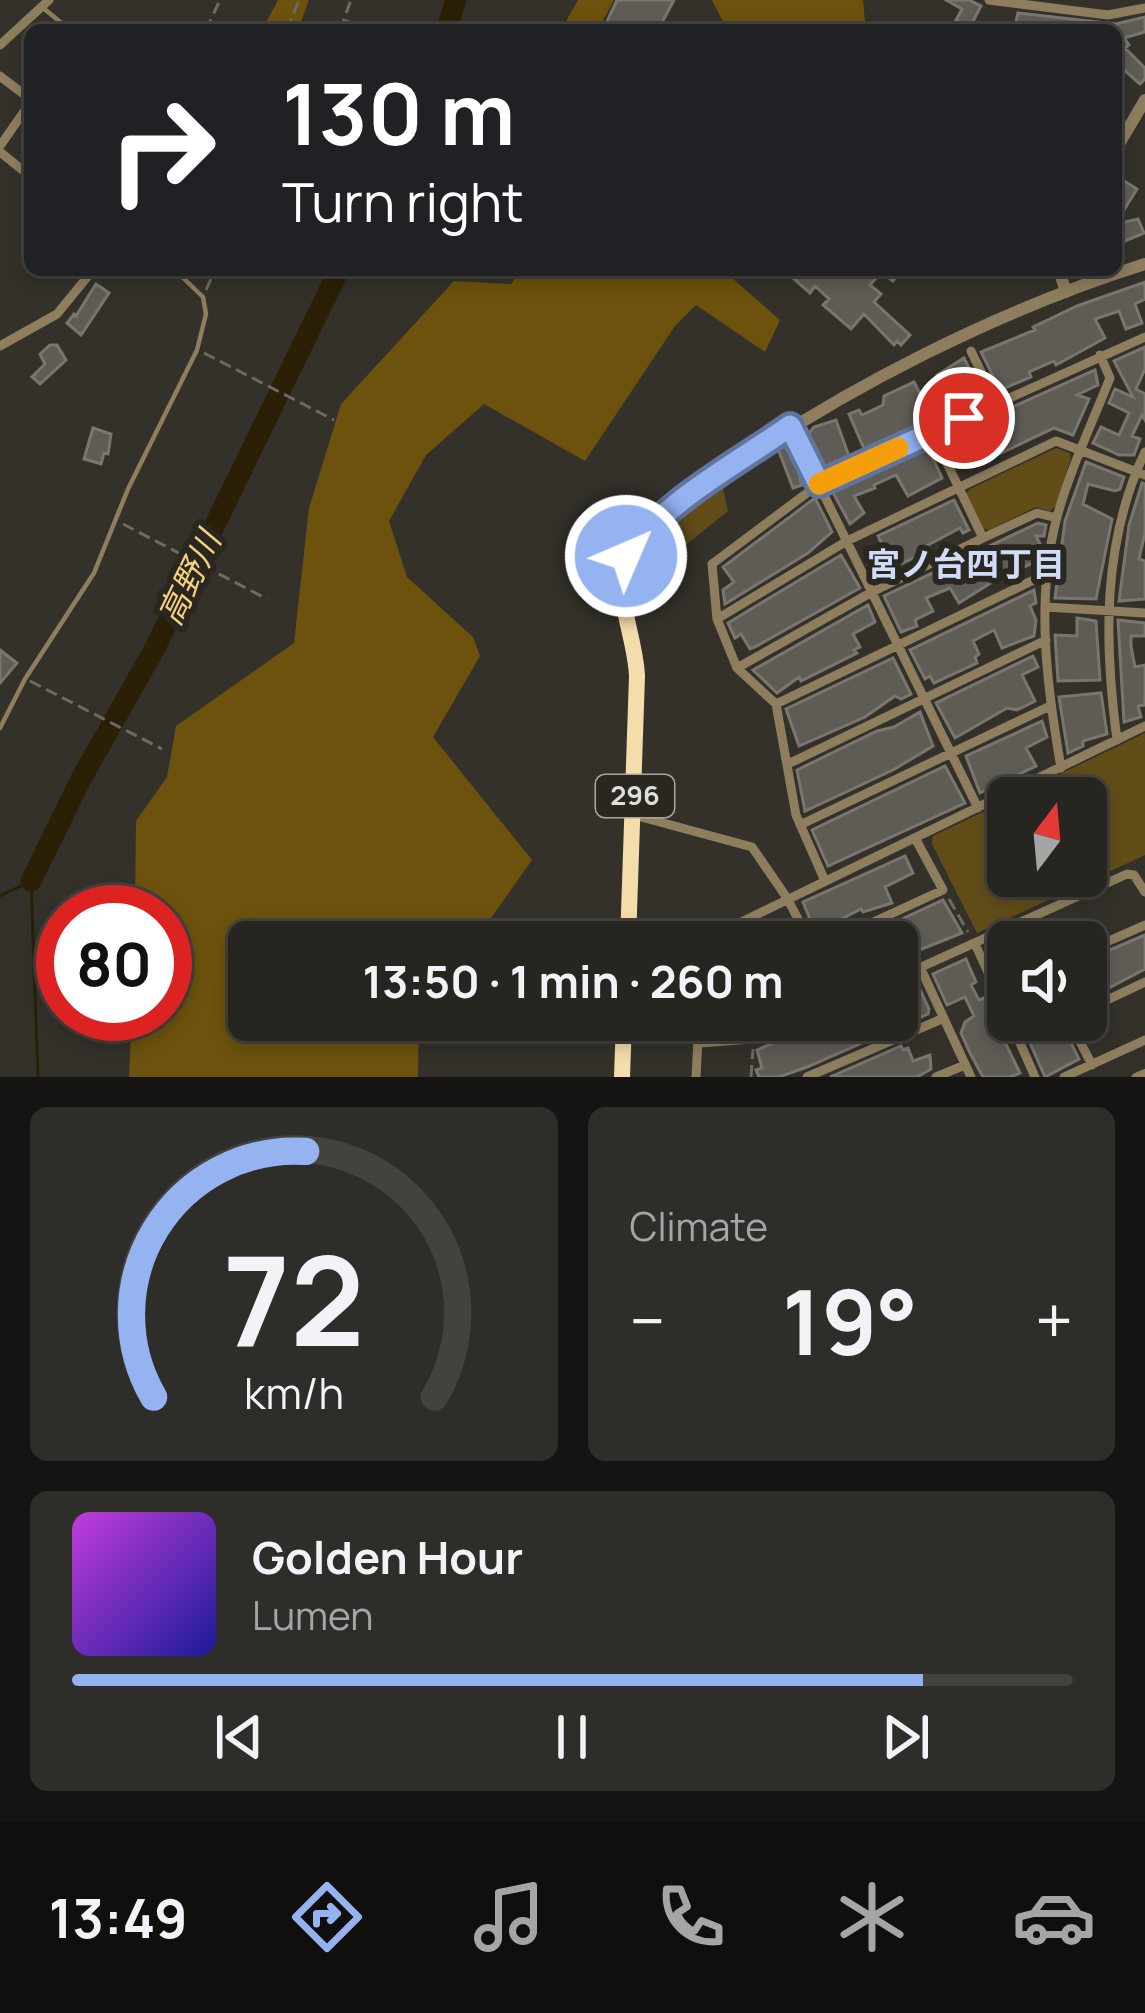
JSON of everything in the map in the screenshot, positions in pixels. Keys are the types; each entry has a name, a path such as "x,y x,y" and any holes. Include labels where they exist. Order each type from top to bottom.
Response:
{"highway":[{"name":"296","path":"629,921 636,650 620,583 626,556 635,543"},
{"path":"622,1077 624,1041"}],"street":[{"path":"989,0 1077,6 1118,15 1145,8"},
{"path":"0,45 45,3"},
{"path":"0,76 24,96"},
{"path":"1122,138 1145,100"},
{"path":"24,111 0,149 24,171"},
{"path":"0,346 57,314 88,276"},
{"path":"1061,276 1066,292"},
{"path":"635,543 678,505 790,426 945,347 1111,276"},
{"path":"825,881 800,825 776,704 737,668 717,619 712,564 819,484 1145,337"},
{"path":"971,351 996,403"},
{"path":"1061,768 1046,640 1048,573 1057,518 1110,378 1100,355"},
{"path":"790,426 978,808"},
{"path":"932,432 983,538"},
{"path":"717,619 847,541 1056,440 1140,473"},
{"path":"1118,740 1111,694 1110,574 1145,452"},
{"path":"737,668 872,592 1036,513 1057,518"},
{"path":"776,704 1048,573"},
{"path":"1046,607 1145,613"},
{"path":"788,764 1046,640"},
{"path":"800,825 1051,706"},
{"path":"742,921 1145,727"},
{"path":"634,815 746,844 758,854 799,921"},
{"path":"876,921 943,890 915,838"},
{"path":"971,1077 920,967 1126,874 1134,875 1145,892"},
{"path":"1107,942 1145,925"},
{"path":"975,944 987,970"},
{"path":"1107,1000 1145,982"},
{"path":"807,1077 944,1018"},
{"path":"1064,1077 1145,1040"},
{"path":"696,1077 698,1043 735,1041"},
{"path":"1019,1041 1035,1077"},
{"path":"1080,1041 1092,1064"},
{"path":"936,1077 965,1064"},
{"path":"1136,1077 1145,1073"}],"lane":[{"path":"0,728 94,573 197,350 206,314 203,297 181,276"}],"path":[{"path":"342,24 351,0"},
{"path":"343,20 355,24"},
{"path":"203,297 212,276"},
{"path":"197,350 334,420"},
{"path":"116,520 267,599"},
{"path":"26,679 162,749"},
{"path":"943,890 975,944"},
{"path":"751,1077 753,1047"}],"shaded area":[{"path":"278,0 309,0 300,24 265,24"},
{"path":"578,0 614,0 601,24 564,24"},
{"path":"712,0 863,0 864,24 724,24"},
{"path":"515,276 730,276 780,320 765,352 696,305 675,326 585,461 484,404 426,455 389,521 407,577 473,637 480,656 433,737 532,860 489,921 228,921 228,1041 419,1041 418,1077 129,1077 131,1041 192,1041 192,885 135,885 136,821 167,777 176,726 294,643 309,508 341,404 454,281 511,284"},
{"path":"1056,448 1071,458 1056,506 1050,511 1036,507 989,530 982,528 966,494 970,489"},
{"path":"717,486 723,489 728,511 667,560 668,521"},
{"path":"1145,733 1145,855 1107,873 1107,777 1054,777"},
{"path":"987,810 987,897 1055,897 1003,921 987,921 987,928 977,933 932,844 933,836"}],"building":[{"path":"617,0 674,0 661,24 606,24"},
{"path":"946,0 969,0 981,6 972,24 956,20 962,9"},
{"path":"1018,13 1116,24 1015,24"},
{"path":"1145,17 1145,32 1124,38 1129,45 1125,48 1145,68 1140,84 1122,68 1122,24 1116,24"},
{"path":"1122,180 1137,189 1122,213"},
{"path":"1138,219 1144,233 1122,242 1122,223"},
{"path":"878,276 870,285 881,294 874,302 910,335 901,345 897,341 894,345 864,314 851,329 823,305 829,299 815,286 810,293 793,278"},
{"path":"1145,282 1145,299 1135,304 1142,323 1126,329 1119,311 1095,319 1105,338 1000,390 981,352 1077,306"},
{"path":"96,284 109,293 81,335 67,323"},
{"path":"57,345 66,360 40,384 32,377 45,364 40,354"},
{"path":"1145,347 1145,369 1136,389 1145,394 1145,420 1142,415 1132,436 1140,439 1134,455 1119,455 1093,443 1101,427 1119,435 1129,413 1109,403 1115,389 1133,397 1114,361"},
{"path":"964,358 973,376 959,383 968,403 928,414 931,421 865,451 849,414 859,410 862,415 883,405 884,396 914,382 925,403 946,395 937,375"},
{"path":"1095,370 1098,385 1077,395 1089,399 1073,435 1054,428 997,455 988,435 949,447 945,437"},
{"path":"836,420 850,459 821,469 806,437 814,427"},
{"path":"93,428 111,434 101,464 84,459"},
{"path":"789,444 804,478 802,485 793,488 778,449"},
{"path":"927,445 942,478 908,496 896,475 874,485 854,496 864,513 850,524 831,489"},
{"path":"1086,462 1124,477 1115,491 1088,484 1083,504 1112,519 1096,599 1055,598 1065,521"},
{"path":"1142,483 1145,533 1139,559 1145,561 1145,599 1119,601 1129,525"},
{"path":"815,498 832,532 808,553 725,604 723,590 734,582 723,567"},
{"path":"954,500 969,530 963,533 960,528 928,545 931,550 874,576 866,561 885,551 878,536"},
{"path":"1038,523 1046,525 1044,536 1036,536 1040,560 959,603 950,588 926,598 933,611 915,620 917,626 901,632 884,596"},
{"path":"841,555 860,588 750,649 741,634 735,638 728,623"},
{"path":"1034,590 1036,603 1030,606 1036,620 1034,636 1002,648 994,630 973,641 977,663 934,683 930,676 925,679 910,650"},
{"path":"868,605 875,622 853,634 860,647 854,650 857,653 801,681 799,677 777,693 753,670"},
{"path":"1077,618 1096,621 1100,680 1058,681 1055,635 1077,636"},
{"path":"1118,620 1145,623 1145,636 1131,636 1131,646 1135,667 1145,665 1145,705 1138,706 1141,717 1124,722"},
{"path":"0,650 17,663 0,683"},
{"path":"1033,656 1038,667 1022,675 1035,701 1017,710 1007,708 955,738 936,703"},
{"path":"893,658 911,694 901,699 895,696 865,717 799,746 786,709"},
{"path":"1101,693 1107,734 1083,741 1083,746 1068,753 1059,697"},
{"path":"920,712 933,746 805,811 797,770"},
{"path":"1042,721 1047,737 1026,748 1036,766 1013,777 987,777 987,790 980,793 966,756"},
{"path":"945,766 965,803 828,866 812,830"},
{"path":"905,856 913,873 885,887 892,903 861,909 838,921 811,921 803,902"},
{"path":"943,900 962,933 918,951 918,921 904,918"},
{"path":"1145,935 1145,969 1107,989 1107,951"},
{"path":"966,959 976,982 971,985 979,1000 984,998 987,1004 987,1041 1004,1041 1020,1073 983,1077 961,1033 974,1016 965,997 947,1005 933,974"},
{"path":"918,985 929,1009 918,1018"},
{"path":"778,1041 866,1041 779,1077 759,1077 756,1070 762,1068 757,1050"},
{"path":"1029,1041 1070,1041 1079,1059 1045,1077"},
{"path":"901,1046 908,1048 913,1061 930,1055 931,1069 917,1077 830,1077"}],"waterway":[{"name":"高野川","path":"448,24 456,0"},
{"name":"高野川","path":"31,881 81,779 155,648 336,276"},
{"path":"0,896 31,881 38,1077"}],"slow traffic":[{"path":"819,484 898,448"}],"district":[{"name":"宮ノ台四丁目","path":"966,564"}],"route":[{"path":"626,556 639,538 678,505 790,426 819,484 964,418"}]}
